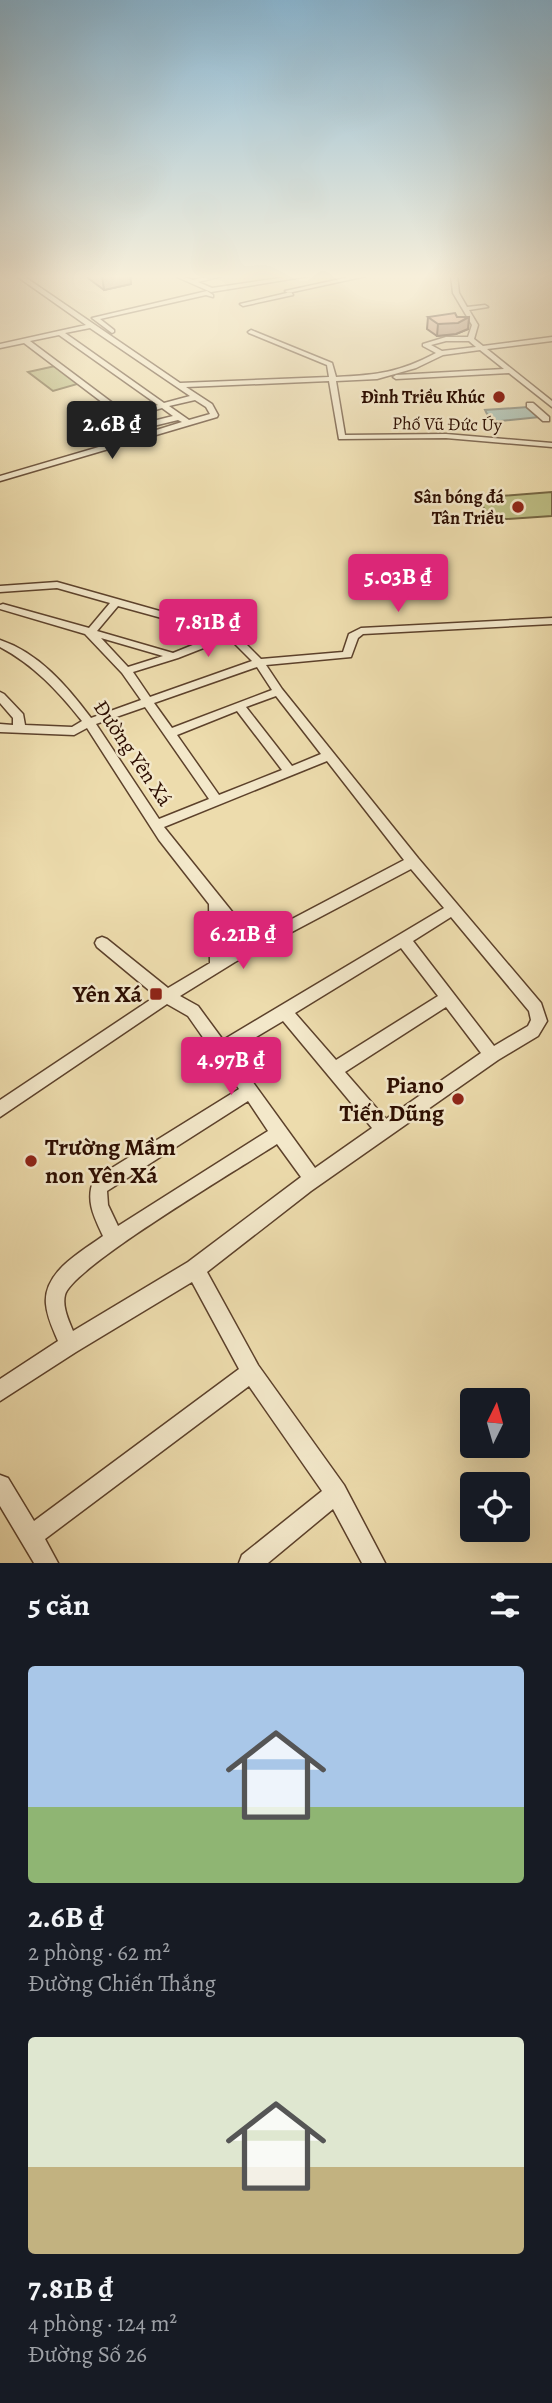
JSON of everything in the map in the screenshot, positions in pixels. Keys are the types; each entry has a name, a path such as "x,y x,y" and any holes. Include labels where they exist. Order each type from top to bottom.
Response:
{"street":[{"path":"29,348 150,435"},
{"path":"82,348 189,424"},
{"path":"0,479 214,415 209,406 120,348"},
{"path":"291,348 327,362 334,379"},
{"path":"432,348 441,352"},
{"path":"376,377 414,367 441,352 473,348"},
{"path":"482,348 552,405"},
{"path":"123,358 132,356"},
{"path":"177,384 511,371"},
{"name":"Phố Vũ Đức Úy","path":"334,379 339,433 342,437 457,437 552,445"},
{"path":"80,428 196,397"},
{"path":"530,405 546,419"},
{"path":"97,438 179,417"},
{"path":"0,589 57,585 230,634 261,662 278,691 413,862 536,1008 539,1021 533,1031 492,1055 313,1180 195,1269 69,1345 0,1391"},
{"path":"2,609 27,587"},
{"path":"90,633 117,601"},
{"path":"2,609 174,656"},
{"path":"0,728 74,731 87,723 261,662 347,655 354,635 361,631 552,621"},
{"path":"90,633 126,671 216,800"},
{"path":"126,671 230,634"},
{"name":"Đường Yên Xá","path":"0,643 34,662 70,697 156,825 251,946"},
{"path":"170,733 278,691"},
{"path":"0,696 19,717 19,729"},
{"path":"239,706 289,771"},
{"path":"156,825 328,755"},
{"path":"0,1109 167,996 217,966 413,862"},
{"path":"216,902 217,966"},
{"path":"220,1050 453,909"},
{"path":"402,939 492,1055"},
{"path":"102,943 167,996 193,1011 313,1180"},
{"path":"334,1070 448,998"},
{"path":"284,1011 385,1131"},
{"path":"114,1238 98,1202 96,1192 100,1185 250,1091"},
{"path":"69,1345 55,1307 57,1288 62,1279 114,1238 280,1133"},
{"path":"195,1269 251,1372 336,1493 374,1563"},
{"path":"31,1536 251,1372"},
{"path":"0,1486 47,1563"},
{"path":"254,1561 336,1493"}],"green space":[{"path":"55,366 81,383 53,391 28,372"},
{"name":"Sân bóng đá Tân Triều","path":"552,492 552,516 492,520 477,498"}],"water":[{"path":"528,407 540,417 491,422 485,410"}],"place":[{"name":"Đình Triều Khúc","path":"499,397"},
{"name":"Sân bóng đá Tân Triều","path":"518,507"},
{"name":"Yên Xá","path":"156,994"},
{"name":"Piano Tiến Dũng","path":"458,1099"},
{"name":"Trường Mầm non Yên Xá","path":"31,1161"}]}
